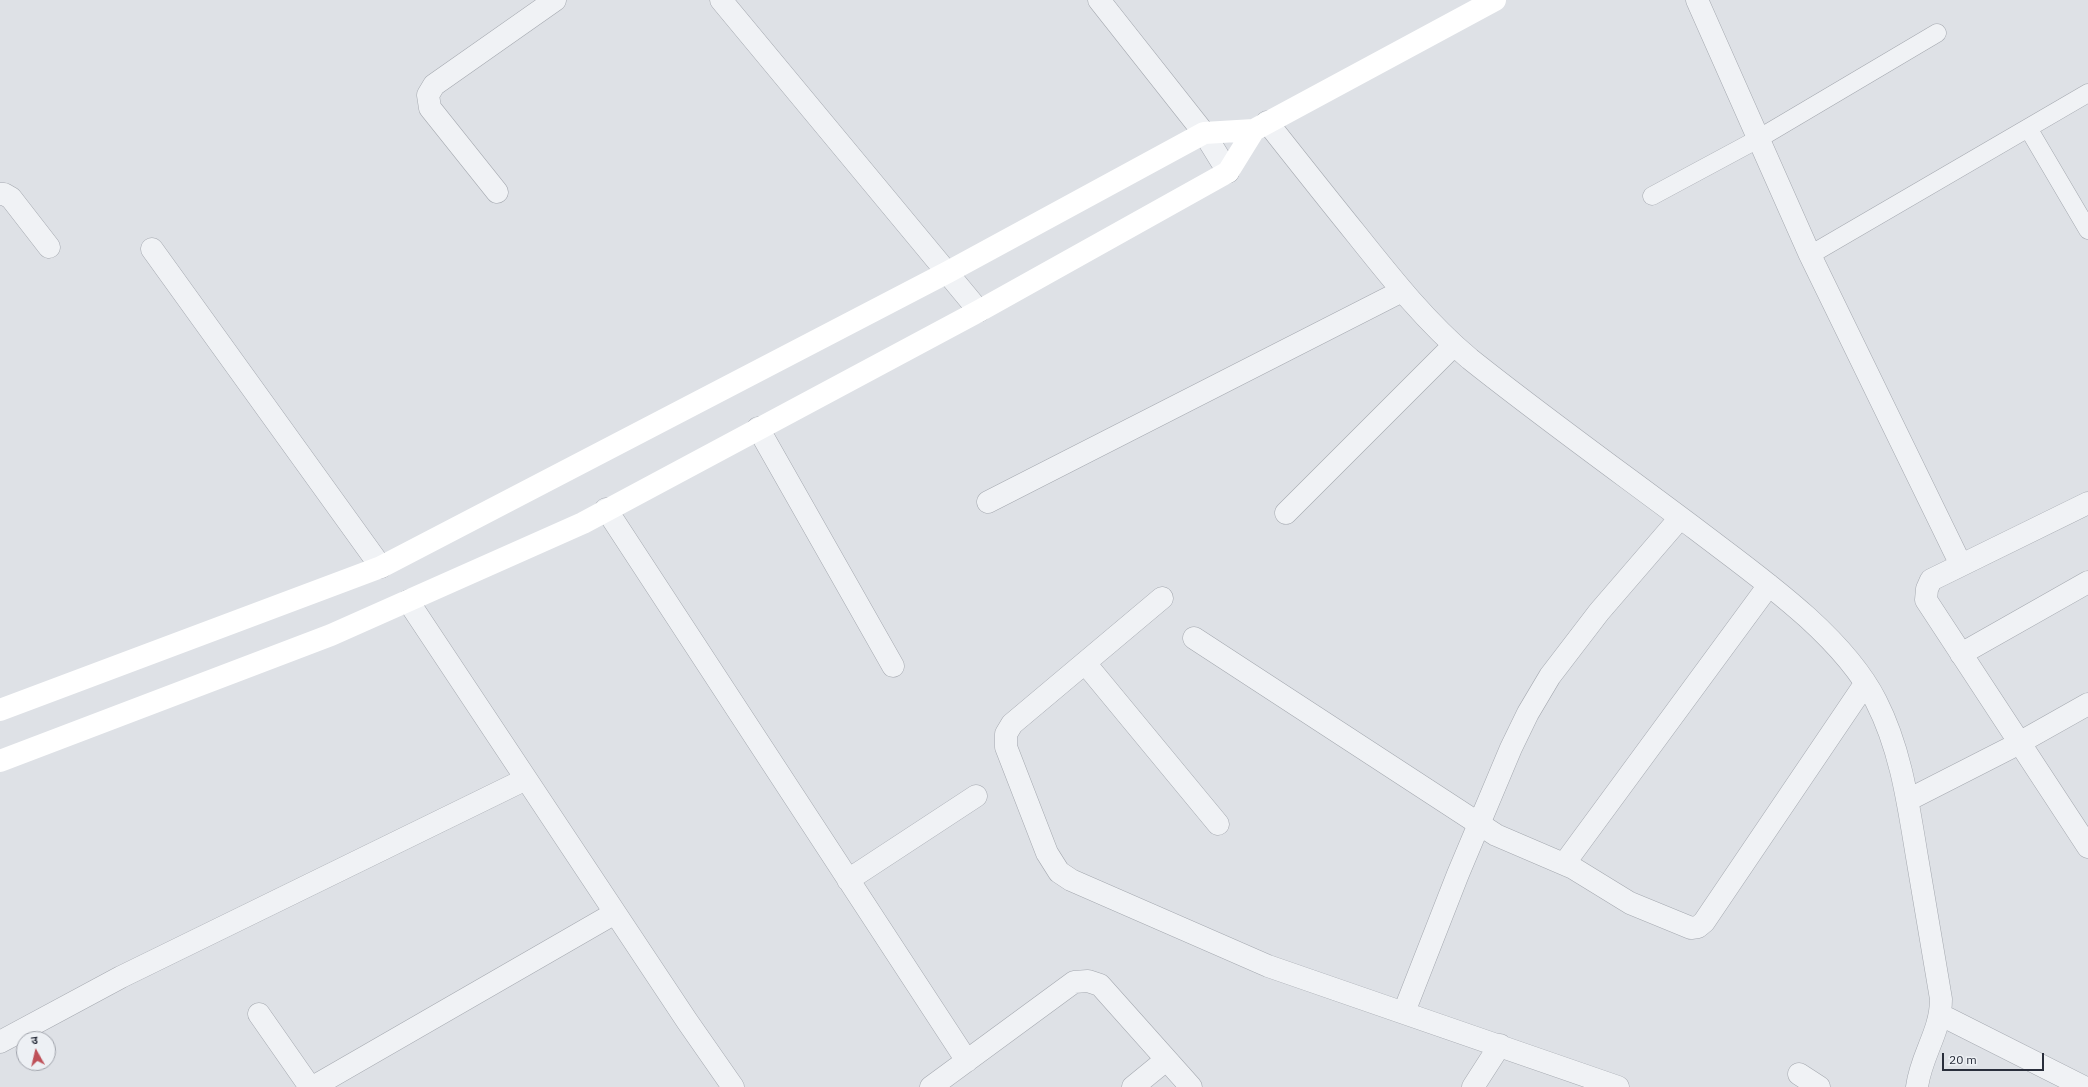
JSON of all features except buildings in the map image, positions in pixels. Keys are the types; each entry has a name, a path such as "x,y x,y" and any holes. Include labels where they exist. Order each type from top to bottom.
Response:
{"street":[{"path":"497,192 430,108 428,95 434,85 555,0"},
{"path":"720,0 979,311"},
{"path":"1099,0 1204,133 1228,172"},
{"path":"0,709 381,567 948,272 1204,133 1260,126 1495,0"},
{"path":"1697,0 1810,255 1961,565"},
{"path":"0,762 331,635 583,523 606,509 979,311 1228,172 1260,126"},
{"path":"1260,126 1402,291 1454,345 1578,442 1769,585 1827,637 1854,668 1875,698 1898,755 1908,800 1941,999 1941,1015 1936,1033 1919,1072 1917,1087"},
{"path":"0,194 4,194 11,198 49,247"},
{"path":"152,249 381,567"},
{"path":"988,502 1402,291"},
{"path":"1286,513 1454,345"},
{"path":"758,428 893,666"},
{"path":"2087,842 2015,745 1961,654 1926,600 1927,589 1931,580 2088,503"},
{"path":"606,509 967,1061"},
{"path":"1404,1012 1511,748 1528,713 1550,676 1599,612 1680,518"},
{"path":"1961,654 2088,582"},
{"path":"1564,864 1769,585"},
{"path":"1162,598 1012,724 1006,734 1006,747 1047,853 1059,872 1070,880 1268,966 1618,1087"},
{"path":"408,601 615,913 733,1087"},
{"path":"1194,638 1480,823 1496,835 1564,864 1630,903 1691,928 1698,927 1704,922 1865,684"},
{"path":"1085,663 1218,824"},
{"path":"1908,800 2015,745 2088,704"},
{"path":"0,1042 121,977 526,779"},
{"path":"848,880 976,796"},
{"path":"313,1087 615,913"},
{"path":"931,1087 1074,982 1088,981 1100,985 1191,1087"},
{"path":"260,1014 310,1087"},
{"path":"1941,1015 2084,1087"},
{"path":"1473,1087 1500,1045"},
{"path":"1133,1087 1166,1060"},
{"path":"1799,1074 1819,1087"}],"lane":[{"path":"1652,196 1758,139 1937,33"},
{"path":"1810,255 2088,93"},
{"path":"2028,128 2088,230"}]}
